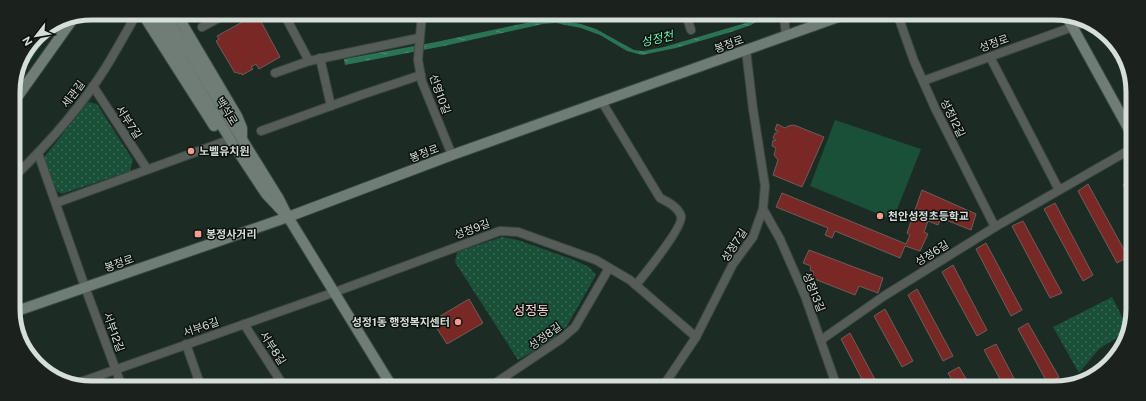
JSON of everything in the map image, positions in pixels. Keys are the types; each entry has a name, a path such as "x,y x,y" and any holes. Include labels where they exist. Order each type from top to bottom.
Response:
{"street":[{"name":"세관길","path":"20,171 38,153 75,110 93,86 106,67 133,20"},
{"path":"146,20 222,137 234,141"},
{"name":"백석로","path":"157,20 234,141 279,199 288,217 390,381"},
{"name":"백석로","path":"168,20 234,141"},
{"path":"56,203 147,169 234,141 242,128 237,116 180,20"},
{"path":"202,27 215,20"},
{"path":"287,20 308,60"},
{"name":"선영10길","path":"421,20 418,60 422,82 452,155"},
{"path":"687,20 691,30"},
{"path":"784,20 786,36"},
{"name":"봉정로","path":"20,310 288,217 452,155 830,20"},
{"name":"성정12길","path":"899,20 923,81 994,227"},
{"path":"1069,22 1126,124"},
{"path":"20,93 70,23"},
{"name":"성정로","path":"923,81 1079,24"},
{"path":"275,73 308,60 419,38"},
{"name":"성정7길","path":"667,381 696,337 733,264 753,237 763,209 765,186 757,140 746,50"},
{"path":"990,57 1059,190"},
{"path":"320,58 331,106"},
{"path":"261,131 421,75"},
{"name":"서부7길","path":"93,86 147,169"},
{"path":"602,102 660,198 675,207 681,216 681,222 674,235 636,285"},
{"name":"성정6길","path":"821,340 884,296 994,227 1126,152"},
{"name":"서부12길","path":"38,153 120,381"},
{"name":"성정13길","path":"763,209 780,239 802,289 835,381"},
{"name":"성정9길","path":"335,292 500,231 518,232 596,260 630,280 696,337"},
{"name":"성정8길","path":"500,381 562,339 575,327 609,268"},
{"name":"서부6길","path":"85,380 335,292"},
{"name":"서부8길","path":"244,324 280,381"},
{"path":"186,344 199,381"}],"shaded area":[{"path":"30,56 34,56 23,71 24,69"},
{"path":"88,102 97,104 133,160 130,171 62,194 57,191 44,159"},
{"path":"835,120 921,149 893,220 810,186"},
{"path":"502,237 518,240 574,260 589,267 596,275 567,326 551,341 518,360 455,262 457,252"},
{"path":"1112,297 1125,321 1121,335 1099,349 1079,373 1053,327"}],"water":[{"path":"540,20 559,20 581,24 596,29 634,50 643,51 664,47 753,20 760,20 751,25 731,32 676,48 642,55 627,51 600,35 581,28 556,23 543,24 444,46 345,65 344,59 436,42"}],"building":[{"path":"246,20 260,20 280,57 259,69 256,64 251,67 253,69 242,75 241,73 235,73 216,41 219,39 217,36"},
{"path":"777,124 785,128 794,125 824,137 802,187 773,175 778,160 774,155 776,148 772,146 773,140 776,140 773,138 775,133 778,131 775,130"},
{"path":"1126,183 1126,191 1123,185"},
{"path":"1088,184 1126,253 1126,258 1117,263 1078,191"},
{"path":"922,190 976,214 971,230 941,218 938,225 928,221 924,232 928,234 920,251 905,246 900,258 835,231 832,238 825,235 828,228 776,207 782,193 906,244 910,235 907,233"},
{"path":"1055,203 1093,275 1083,281 1044,209"},
{"path":"1023,221 1062,293 1050,298 1012,226"},
{"path":"986,243 1022,310 1011,316 976,249"},
{"path":"809,250 883,278 878,293 859,286 855,295 812,278 814,272 810,270 811,266 803,263"},
{"path":"953,265 987,330 977,336 942,272"},
{"path":"917,289 953,356 943,361 908,295"},
{"name":"성정1동 행정복지센터","path":"469,299 483,323 447,344 432,321"},
{"path":"885,309 913,361 902,367 874,316"},
{"path":"1028,323 1059,377 1053,381 1046,381 1018,329"},
{"path":"850,333 876,381 863,381 841,339"},
{"path":"996,344 1015,381 1001,381 984,350"},
{"path":"959,367 967,381 953,381 948,373"}],"place":[{"name":"노벨유치원","path":"191,151"},
{"name":"천안성정초등학교","path":"880,216"},
{"name":"봉정사거리","path":"198,234"},
{"name":"성정1동 행정복지센터","path":"458,322"}],"district":[{"name":"성정동","path":"531,310"}],"water label":[{"name":"성정천","path":"657,39"}]}
